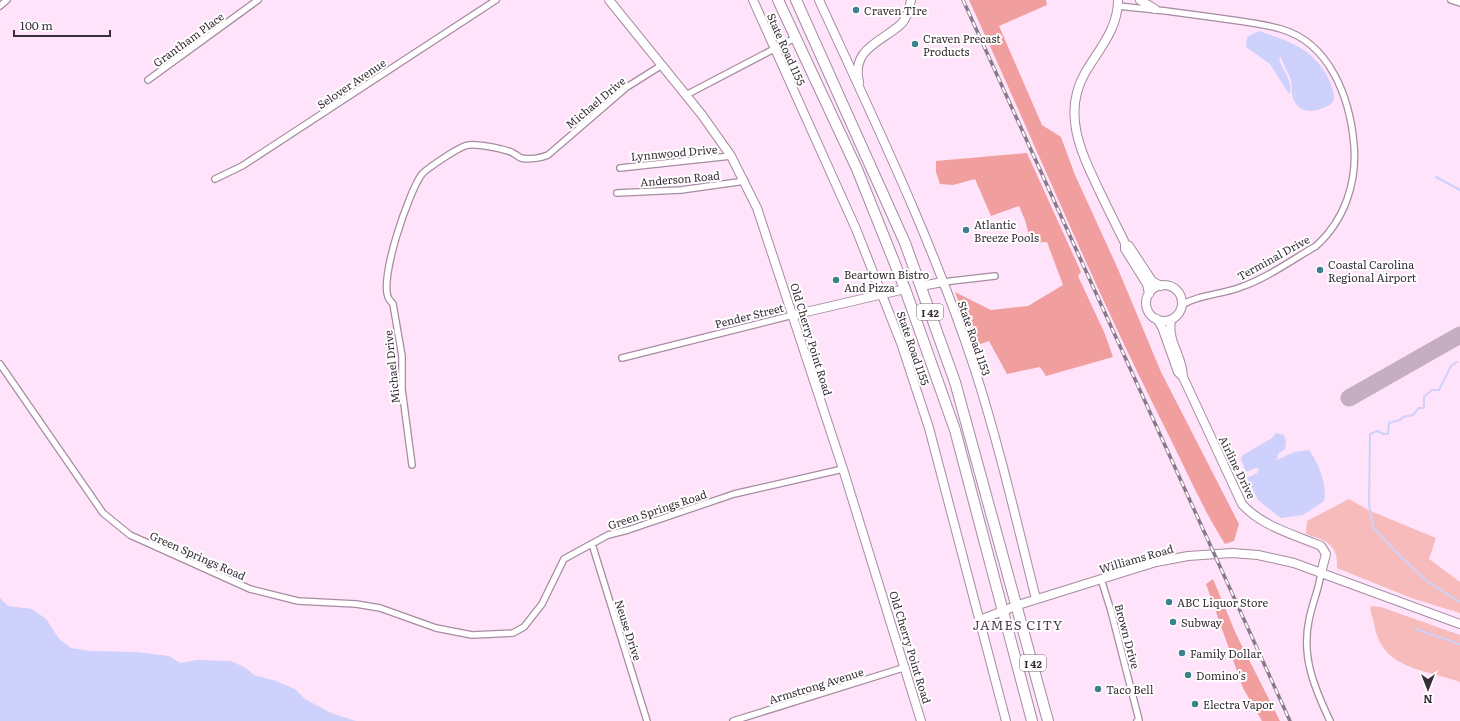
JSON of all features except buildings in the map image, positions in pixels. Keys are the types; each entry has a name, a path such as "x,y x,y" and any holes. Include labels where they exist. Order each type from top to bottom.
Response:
{"highway":[{"path":"778,0 856,169 905,289 955,430 1032,721"},
{"name":"I 42","path":"796,0 901,236 921,286 955,382 1018,605 1048,721"}],"street":[{"path":"0,6 7,0"},
{"name":"Grantham Place","path":"148,80 258,0"},
{"name":"Selover Avenue","path":"215,178 242,166 496,0"},
{"name":"Old Cherry Point Road","path":"609,0 686,95 731,156 745,181 764,224 906,667 921,721"},
{"name":"State Road 1155","path":"753,0 856,229 883,294 914,381 929,428 1006,721"},
{"name":"State Road 1153","path":"819,0 916,214 975,370 992,428 1036,599"},
{"name":"State Road 1153","path":"862,94 858,79 858,64 862,55 870,45 901,24 910,8 911,0"},
{"path":"1140,0 1154,9"},
{"path":"1451,0 1460,3"},
{"name":"Terminal Drive","path":"1124,243 1129,246 1152,281 1161,286 1166,286 1176,290 1179,294 1182,305 1197,298 1243,286 1316,246 1332,229 1347,201 1354,173 1355,158 1348,108 1333,71 1320,54 1303,39 1282,29 1118,3 1108,37 1080,84 1075,105 1075,126 1080,149 1124,243 1125,249 1147,284 1149,294 1146,306 1148,311 1157,319 1162,327 1178,372 1183,377"},
{"path":"686,95 795,38"},
{"name":"Michael Drive","path":"412,465 402,389 402,356 393,304 389,298 388,287 389,264 392,250 405,208 420,178 427,170 468,145 508,151 522,158 536,158 548,155 627,87 662,65"},
{"name":"Lynnwood Drive","path":"620,168 731,156"},
{"name":"Anderson Road","path":"616,193 681,190 745,181"},
{"path":"921,286 995,276"},
{"path":"1149,294 1161,286"},
{"name":"Pender Street","path":"622,358 793,315 905,289"},
{"path":"1157,319 1171,320 1178,314 1182,305"},
{"path":"1171,320 1170,334 1183,370 1183,377"},
{"name":"Green Springs Road","path":"0,364 103,513 130,535 250,589 259,590 298,601 356,604 380,608 436,628 472,635 513,633 524,627 537,613 564,559 608,535 721,500 734,494 843,469"},
{"name":"Airline Drive","path":"1183,377 1242,504 1249,512 1260,520 1321,546 1326,554 1322,573"},
{"name":"Neuse Drive","path":"592,544 647,721"},
{"name":"Williams Road","path":"980,620 1036,599 1172,558 1232,553 1276,558 1322,573 1460,624"},
{"path":"1322,573 1319,590 1309,621 1306,654 1314,685 1330,721"},
{"name":"Brown Drive","path":"1101,579 1139,720 1137,721"},
{"name":"Armstrong Avenue","path":"733,721 906,667"}],"shaded area":[{"path":"969,0 1046,0 1047,5 999,26 1042,125 1061,137 1075,175 1118,269 1161,372 1239,524 1234,541 1225,544 1199,498 1110,314"},
{"path":"1027,153 1081,272 1078,276 1105,334 1113,357 1046,376 1040,367 1007,374 989,341 975,346 955,292 991,310 1028,306 1063,285 1047,242 1031,243 1025,220 1019,206 991,216 975,179 953,185 940,184 936,172 936,161"},
{"path":"1349,499 1368,510 1436,538 1429,559 1460,582 1460,613 1414,599 1337,568 1336,554 1330,545 1320,539 1306,534 1307,521"},
{"path":"1213,579 1236,634 1280,721 1262,721 1243,688 1206,584"},
{"path":"1371,606 1381,607 1460,635 1460,682 1419,670 1395,659 1385,650 1378,638 1371,612"}],"water":[{"path":"1259,31 1282,39 1302,49 1311,56 1326,73 1334,96 1332,103 1321,109 1310,111 1300,108 1293,98 1291,80 1281,57 1279,58 1280,62 1290,85 1289,94 1270,64 1246,47 1247,37"},
{"path":"1276,433 1284,435 1286,441 1285,449 1278,454 1277,460 1294,452 1309,450 1316,461 1321,475 1325,489 1324,501 1303,515 1281,518 1258,500 1247,478 1257,473 1259,469 1256,468 1246,472 1241,459 1243,455 1272,438"},
{"path":"0,598 8,606 32,609 46,619 59,639 71,648 90,651 137,652 169,656 180,663 197,660 231,661 246,668 254,675 276,681 295,689 305,699 331,713 356,721 0,721"}],"waterway":[{"path":"1436,177 1460,190"},
{"path":"1457,362 1451,366 1439,390 1432,390 1424,397 1424,408 1419,408 1413,415 1403,417 1400,420 1389,423 1388,434 1377,431 1370,434 1369,503 1373,527 1398,554 1428,582 1460,602"},
{"path":"1415,629 1460,644"}],"taxiway":[{"path":"1349,398 1460,335"}],"railway":[{"path":"963,0 1290,721"}],"place":[{"name":"Craven TIre","path":"856,10"},
{"name":"Craven Precast Products","path":"915,44"},
{"name":"Atlantic Breeze Pools","path":"966,230"},
{"name":"Coastal Carolina Regional Airport","path":"1320,270"},
{"name":"Beartown Bistro And Pizza","path":"836,280"},
{"name":"ABC Liquor Store","path":"1169,602"},
{"name":"Subway","path":"1173,622"},
{"name":"Family Dollar","path":"1182,653"},
{"name":"Domino's","path":"1188,675"},
{"name":"Taco Bell","path":"1098,689"},
{"name":"Electra Vapor","path":"1195,704"}],"district":[{"name":"JAMES CITY","path":"1018,624"}]}
